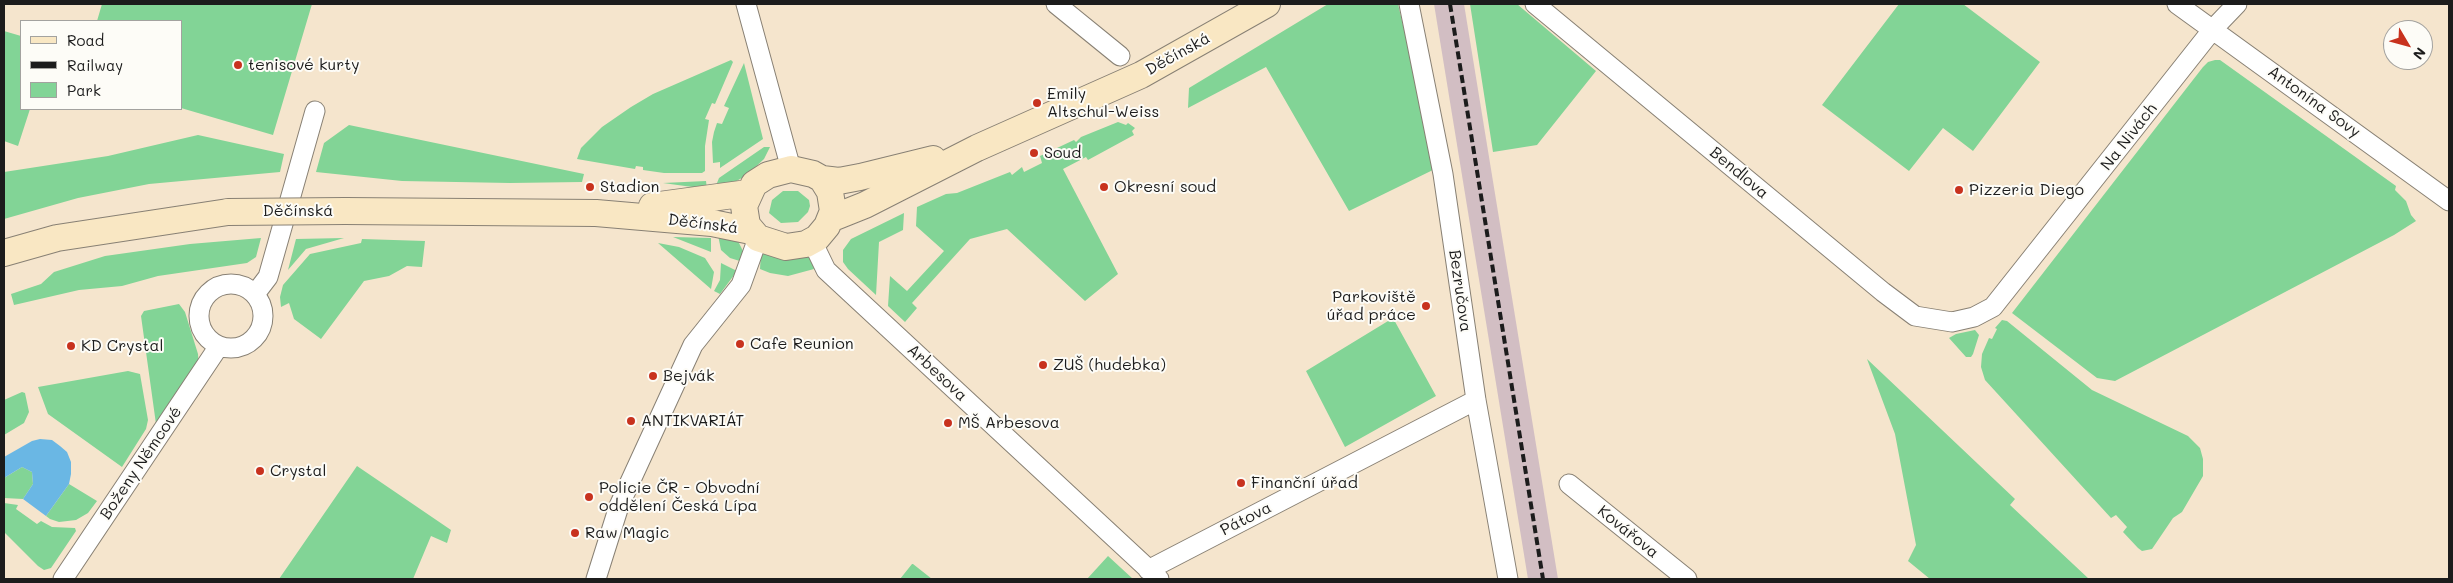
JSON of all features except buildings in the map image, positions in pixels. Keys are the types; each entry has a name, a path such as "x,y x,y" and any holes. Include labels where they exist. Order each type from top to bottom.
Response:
{"main road":[{"name":"Děčínská","path":"4,253 57,238 228,212 345,211 596,213 712,223 754,234 786,248 812,241 824,231 830,220 865,205 977,148 1141,75 1267,4"},
{"name":"Děčínská","path":"754,234 744,213 748,193 754,184 768,175 791,169 813,174 822,179 838,180 860,177 977,148"},
{"path":"822,179 830,192 832,201 833,211 830,220"},
{"name":"Děčínská","path":"596,213 711,200 748,193"}],"street":[{"path":"746,4 791,169"},
{"path":"1056,4 1120,56"},
{"name":"Bezručova","path":"1409,4 1443,174 1476,400 1508,579"},
{"name":"Bendlova","path":"1535,4 1883,292 1915,316 1952,322"},
{"name":"Antonína Sovy","path":"2177,4 2449,201"},
{"name":"Na Nivách","path":"1952,322 1974,317 1993,307 2213,29 2237,4"},
{"path":"255,294 268,277 274,259 315,111"},
{"path":"596,579 620,506 693,345 741,285 754,234"},
{"name":"Arbesova","path":"812,241 826,270 1154,574"},
{"path":"236,284 255,294 261,303 264,313 259,333 252,341 243,346 232,348 220,346 205,335 200,325 201,304 207,294 215,288 236,284"},
{"name":"Boženy Němcové","path":"63,579 220,346"},
{"name":"Pátova","path":"1154,574 1476,400"},
{"name":"Kovářova","path":"1568,484 1687,579"}],"shaded area":[{"path":"1434,4 1464,4 1558,579 1528,579"}],"green space":[{"name":"tenisové kurty","path":"102,4 312,4 273,135 182,108 182,20 97,20"},
{"path":"1328,4 1398,4 1437,168 1349,211 1266,67 1188,108 1189,88"},
{"path":"1470,4 1517,4 1596,71 1537,145 1493,152"},
{"path":"1899,4 1963,4 2040,62 1973,151 1943,128 1909,171 1822,105"},
{"path":"4,31 20,36 20,110 30,110 18,146 4,141"},
{"path":"731,60 733,62 715,104 712,103 705,119 709,120 705,146 705,171 702,173 664,173 643,170 643,167 636,166 635,169 577,159 581,148 602,127 631,107 653,94"},
{"path":"2220,60 2396,186 2395,190 2406,201 2411,215 2416,221 2394,235 2115,381 2097,378 2012,313 2203,67 2208,62"},
{"path":"744,63 763,139 720,168 720,162 713,163 712,142 714,132 717,123 722,124 729,108 724,106"},
{"path":"1118,122 1126,125 1128,123 1135,128 1132,131 1134,135 1088,160 1086,157 1063,169 1118,274 1085,301 1007,229 970,239 912,303 917,308 905,322 888,306 890,276 907,291 944,251 916,226 917,207 946,194 957,193 1010,172 1012,175 1022,167 1024,172 1042,163 1040,156 1049,152 1050,154 1058,150 1057,148 1074,140 1076,142 1081,137"},
{"path":"349,125 584,174 582,182 510,183 402,181 316,172 324,143"},
{"path":"198,135 284,154 280,172 149,184 78,198 4,219 4,172 108,156"},
{"path":"764,147 770,147 764,159 747,175 733,183 715,188 719,178"},
{"path":"706,181 707,189 663,183"},
{"path":"783,191 798,191 809,200 808,212 798,222 781,223 769,213 772,200"},
{"path":"904,213 903,230 879,242 876,295 848,269 843,262 843,250 851,239"},
{"path":"718,235 737,239 743,251 743,262 730,258 721,250"},
{"path":"673,237 711,238 711,252"},
{"path":"261,238 256,257 247,263 158,276 122,286 79,290 14,305 11,294 41,284 54,272 105,256 190,244"},
{"path":"344,238 306,249 288,270 296,239"},
{"path":"362,239 425,241 422,267 407,266 389,276 364,281 321,339 294,319 289,303 281,307 280,297 283,285 310,254 361,243"},
{"path":"658,243 679,247 705,258 714,272 711,289"},
{"path":"761,252 810,252 814,269 788,276 770,273 760,269"},
{"path":"721,263 737,271 720,294 714,291 720,280"},
{"path":"179,304 185,312 198,354 199,372 156,424 141,316 144,311"},
{"path":"1393,318 1436,396 1345,447 1306,371"},
{"path":"2002,320 2007,321 2092,390 2188,436 2200,448 2203,459 2203,476 2182,512 2173,518 2152,549 2142,551 2138,548 2123,532 2127,527 2116,515 2111,518 1985,380 1981,367 1982,354 1989,338 1992,339 1997,329 1995,328"},
{"path":"1975,330 1979,335 1973,354 1971,357 1966,357 1949,338 1956,334"},
{"path":"1867,359 2015,499 2010,505 2089,579 1930,579 1908,561 1916,545 1895,434"},
{"path":"128,371 140,374 148,420 146,429 122,467 48,414 38,387"},
{"path":"22,392 25,393 29,412 24,423 4,435 4,400"},
{"path":"357,466 451,530 447,543 431,536 413,579 279,579"},
{"path":"22,467 32,472 33,484 23,499 4,498 4,478"},
{"path":"69,484 97,501 88,513 76,520 59,522 50,519 46,516"},
{"path":"4,503 18,505 16,509 37,524 41,521 52,527 75,528 76,531 51,568 44,570 38,566 4,532"},
{"path":"1108,556 1133,579 1087,579"},
{"path":"913,564 932,579 900,579"}],"water":[{"path":"40,439 52,440 67,452 71,462 69,484 46,516 23,499 33,484 32,472 22,467 4,478 4,457 32,441"}],"railway":[{"path":"1450,4 1543,579"}],"place":[{"name":"tenisové kurty","path":"238,65"},
{"name":"Emily Altschul-Weiss","path":"1037,103"},
{"name":"Soud","path":"1034,153"},
{"name":"Stadion","path":"590,187"},
{"name":"Okresní soud","path":"1104,187"},
{"name":"Pizzeria Diego","path":"1959,190"},
{"name":"Parkoviště úřad práce","path":"1426,306"},
{"name":"Cafe Reunion","path":"740,344"},
{"name":"KD Crystal","path":"71,346"},
{"name":"ZUŠ (hudebka)","path":"1043,365"},
{"name":"Bejvák","path":"653,376"},
{"name":"ANTIKVARIÁT","path":"631,421"},
{"name":"MŠ Arbesova","path":"948,423"},
{"name":"Crystal","path":"260,471"},
{"name":"Finanční úřad","path":"1241,483"},
{"name":"Policie ČR - Obvodní oddělení Česká Lípa","path":"589,497"},
{"name":"Raw Magic","path":"575,533"}]}
